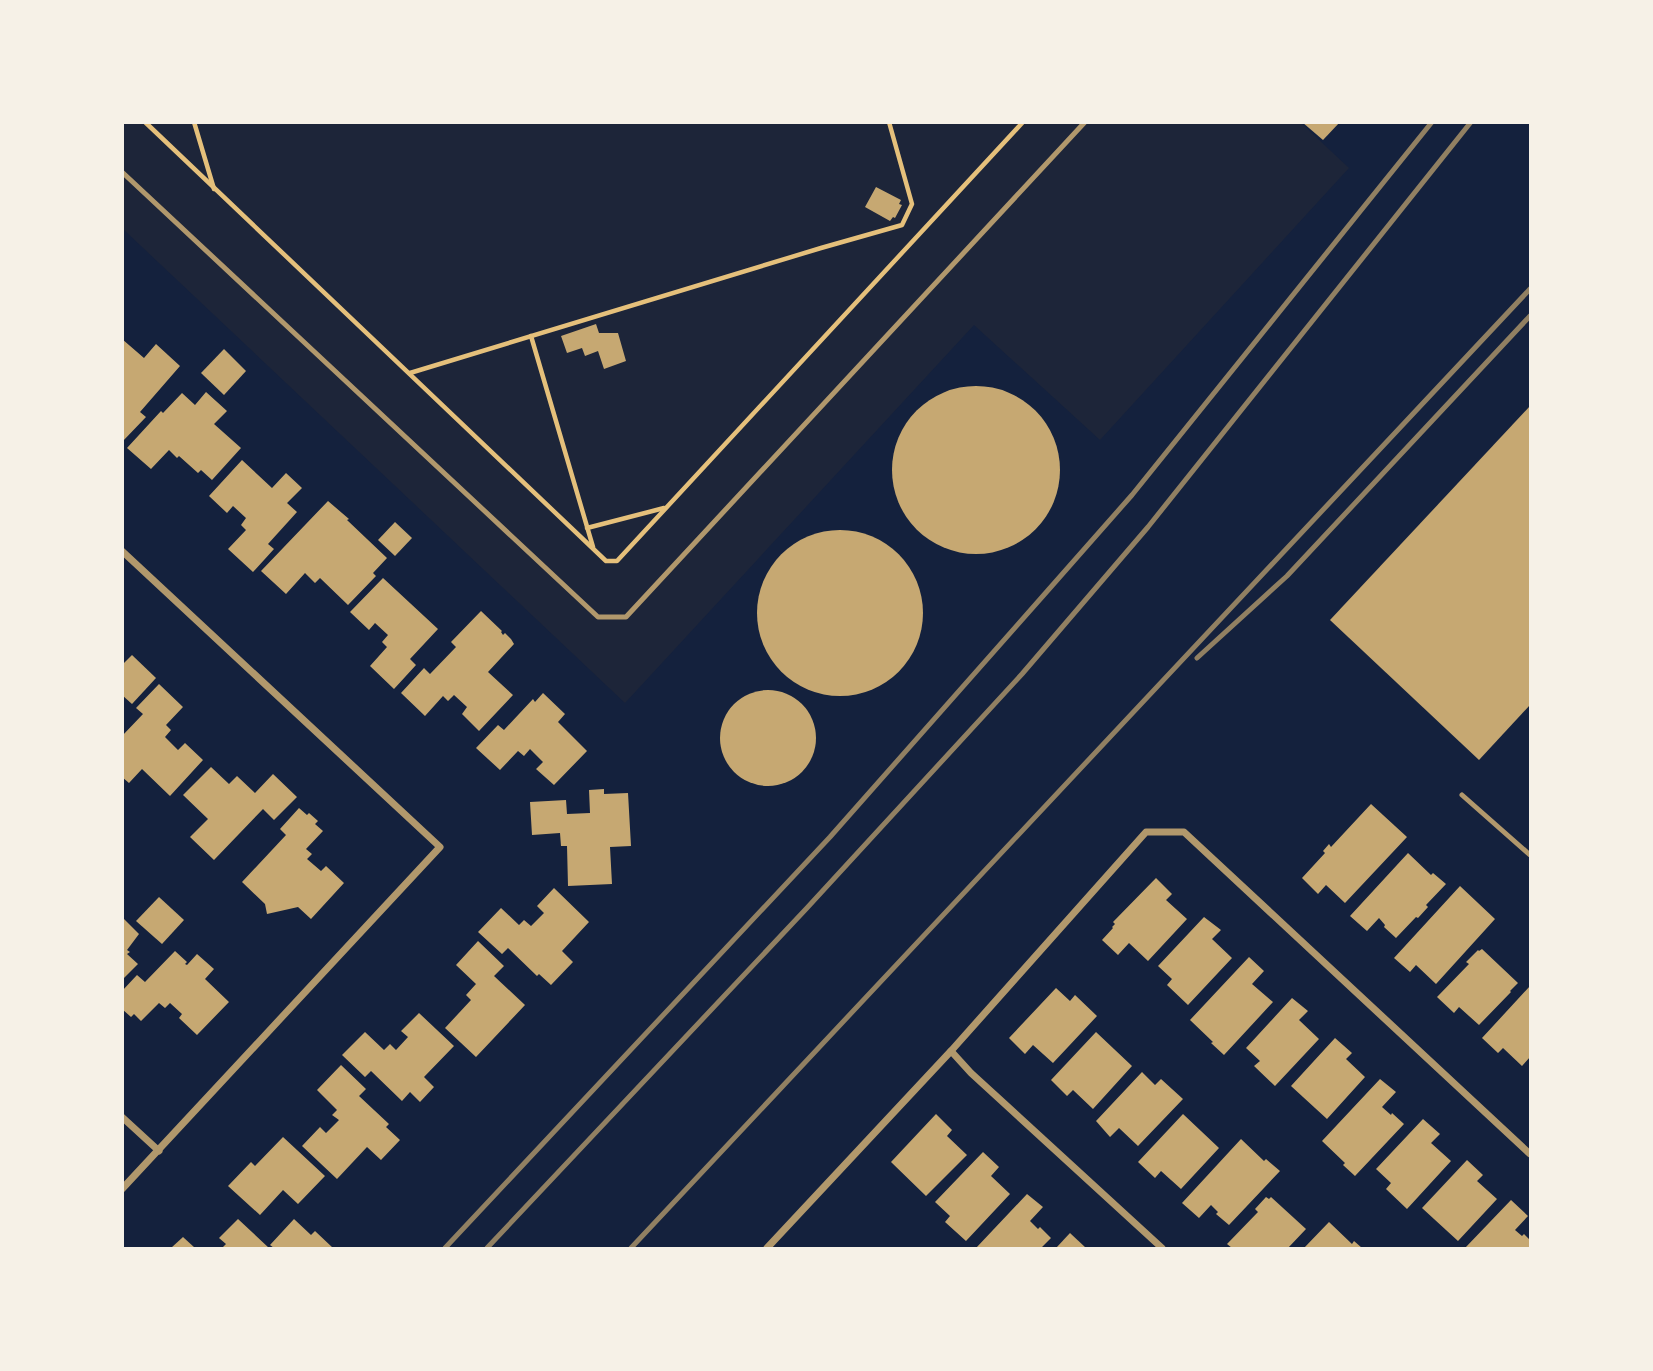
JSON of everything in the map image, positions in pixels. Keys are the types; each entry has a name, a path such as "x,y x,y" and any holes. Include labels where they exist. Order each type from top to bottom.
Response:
{"street":[{"path":"122,551 440,847 122,1189"},
{"path":"767,1248 951,1051 1146,832 1184,832 1531,1154"},
{"path":"951,1051 971,1073 1162,1248"},
{"path":"122,1117 159,1151"}],"lane":[{"path":"122,172 598,617 626,617 1085,122"},
{"path":"1462,795 1531,855"}],"path":[{"path":"145,122 606,561 617,561 1023,122"},
{"path":"194,122 214,189"},
{"path":"409,373 902,225 912,204 889,122"},
{"path":"531,336 593,548"},
{"path":"587,528 666,508"}],"shaded area":[{"path":"1300,122 1349,168 1100,440 974,325 625,703 123,229 122,123"}],"building":[{"path":"1302,122 1340,122 1323,140"},
{"path":"876,187 901,200 899,204 902,205 895,218 890,221 865,207"},
{"path":"596,324 599,333 618,333 626,361 604,369 598,351 585,356 582,348 567,353 561,336"},
{"path":"122,339 144,358 156,344 180,366 140,412 146,417 122,442"},
{"path":"224,349 246,371 224,395 201,373"},
{"path":"976,386 1008,392 1035,411 1054,438 1060,470 1054,502 1035,529 1008,548 976,554 944,548 917,529 898,502 892,470 898,438 917,411 944,392"},
{"path":"206,392 227,411 214,424 241,448 212,480 201,470 198,473 169,450 151,469 127,448 161,411 163,413 182,393 195,405"},
{"path":"1530,406 1530,705 1479,760 1330,620"},
{"path":"242,460 272,488 286,473 302,488 287,503 297,512 268,544 274,549 253,572 228,549 246,530 241,525 246,518 233,506 227,513 209,496"},
{"path":"328,501 387,558 373,573 376,576 348,605 320,578 315,583 305,573 286,594 261,571"},
{"path":"395,522 412,538 395,556 378,540"},
{"path":"840,530 872,536 899,554 917,581 923,613 917,645 899,672 872,690 840,696 808,690 781,672 763,645 757,613 763,581 781,554 808,536"},
{"path":"383,578 438,629 410,659 416,665 394,689 370,666 387,647 382,642 388,635 375,623 369,630 350,612"},
{"path":"481,611 514,644 488,672 513,695 479,731 462,714 467,707 454,695 448,701 443,696 425,716 401,693 424,668 430,674 456,647 451,642"},
{"path":"132,655 156,678 132,704 122,695 122,665"},
{"path":"159,684 183,707 166,725 171,730 165,737 178,750 185,743 203,760 170,796 142,769 129,783 122,777 122,736 143,714 136,708"},
{"path":"768,690 786,694 802,704 812,720 816,738 812,756 802,772 786,782 768,786 750,782 734,772 724,756 720,738 724,720 734,704 750,694"},
{"path":"543,693 565,714 558,722 587,751 554,785 536,769 543,762 530,749 524,756 518,751 500,770 476,748 498,725 504,730 533,699 535,702"},
{"path":"211,767 229,784 237,776 255,793 273,774 297,797 274,820 263,809 214,860 190,837 208,819 183,795"},
{"path":"604,789 604,794 628,793 631,846 610,847 612,884 568,886 567,846 561,846 560,833 532,835 530,802 566,800 567,814 590,813 589,790"},
{"path":"1371,804 1407,837 1345,903 1326,885 1318,894 1302,878 1325,853 1323,851 1329,844 1331,847"},
{"path":"299,808 318,821 315,824 323,831 306,849 312,854 307,859 321,871 326,866 344,883 311,919 298,907 267,914 265,904 242,882 286,835 280,829"},
{"path":"1408,853 1431,875 1433,873 1446,884 1418,918 1396,938 1379,918 1367,931 1350,916"},
{"path":"1156,878 1172,894 1166,900 1187,919 1148,961 1129,943 1118,955 1102,940 1113,928 1113,922"},
{"path":"1460,886 1495,919 1436,984 1416,965 1410,972 1394,958"},
{"path":"554,888 589,922 562,951 573,962 551,985 539,974 537,976 508,948 502,954 478,932 501,908 519,925 524,920 531,926 544,913 537,906"},
{"path":"159,897 184,920 162,944 136,921"},
{"path":"122,917 139,934 127,950 130,952 127,954 138,964 122,980"},
{"path":"1204,917 1221,930 1212,939 1232,958 1188,1005 1167,985 1172,979 1158,966"},
{"path":"478,941 504,966 494,976 525,1005 476,1057 445,1028 471,1000 466,995 476,984 456,965"},
{"path":"1482,949 1518,983 1479,1025 1459,1007 1454,1013 1437,997 1469,964 1466,962"},
{"path":"175,951 187,965 197,954 214,969 205,979 229,1002 197,1035 179,1018 182,1014 170,1003 165,1008 159,1003 141,1021 134,1014 131,1017 122,1009 122,991 137,975 145,982"},
{"path":"1249,957 1264,971 1252,984 1273,1002 1224,1055 1190,1020"},
{"path":"1530,986 1530,1057 1522,1066 1503,1048 1498,1053 1482,1038"},
{"path":"1056,988 1070,1001 1075,995 1097,1016 1053,1063 1033,1045 1025,1054 1009,1038"},
{"path":"1292,998 1308,1011 1299,1020 1319,1039 1275,1086 1254,1066 1260,1061 1246,1048"},
{"path":"419,1013 454,1046 424,1077 434,1087 420,1102 410,1092 402,1101 371,1071 365,1077 342,1055 365,1032 384,1050 390,1044 396,1050 408,1037 401,1031"},
{"path":"1096,1032 1132,1066 1093,1109 1073,1090 1067,1096 1051,1080"},
{"path":"1335,1038 1352,1053 1346,1059 1365,1077 1327,1119 1291,1086"},
{"path":"341,1065 366,1089 359,1096 389,1124 386,1127 400,1140 381,1160 367,1147 337,1179 302,1146 320,1127 326,1133 339,1120 332,1115 337,1110 317,1090"},
{"path":"1142,1072 1155,1085 1161,1079 1183,1099 1138,1146 1119,1128 1110,1137 1096,1121"},
{"path":"1380,1079 1396,1092 1382,1107 1404,1124 1355,1176 1322,1141"},
{"path":"936,1114 952,1130 947,1136 967,1155 926,1196 891,1162"},
{"path":"1183,1114 1219,1148 1181,1189 1161,1171 1155,1178 1138,1162"},
{"path":"1423,1119 1440,1134 1431,1143 1451,1161 1407,1209 1386,1189 1391,1183 1376,1169"},
{"path":"283,1137 325,1176 298,1204 283,1190 260,1215 228,1186 251,1162 255,1166"},
{"path":"1241,1139 1264,1161 1266,1159 1280,1171 1229,1225 1216,1214 1218,1212 1211,1205 1199,1218 1182,1203"},
{"path":"983,1152 999,1167 991,1176 1010,1194 966,1241 945,1222 950,1216 935,1202"},
{"path":"1467,1160 1483,1175 1477,1181 1497,1199 1458,1241 1422,1208"},
{"path":"1027,1194 1043,1207 1030,1221 1051,1238 1041,1248 976,1248"},
{"path":"1266,1197 1271,1197 1306,1229 1288,1248 1232,1248 1227,1244 1258,1212 1255,1209"},
{"path":"1511,1200 1528,1216 1515,1230 1530,1240 1530,1248 1465,1248"},
{"path":"238,1219 269,1248 222,1248 226,1244 219,1238"},
{"path":"294,1219 311,1235 315,1231 333,1248 274,1248 270,1245"},
{"path":"1329,1222 1352,1244 1354,1241 1362,1248 1304,1248"},
{"path":"1070,1233 1086,1248 1056,1248"},
{"path":"183,1237 195,1248 171,1248"}],"railway":[{"path":"445,1248 830,837 1132,495 1432,122"},
{"path":"487,1248 806,909 1022,674 1148,527 1471,122"},
{"path":"631,1248 1530,289"},
{"path":"1197,658 1287,576 1530,316"}]}
